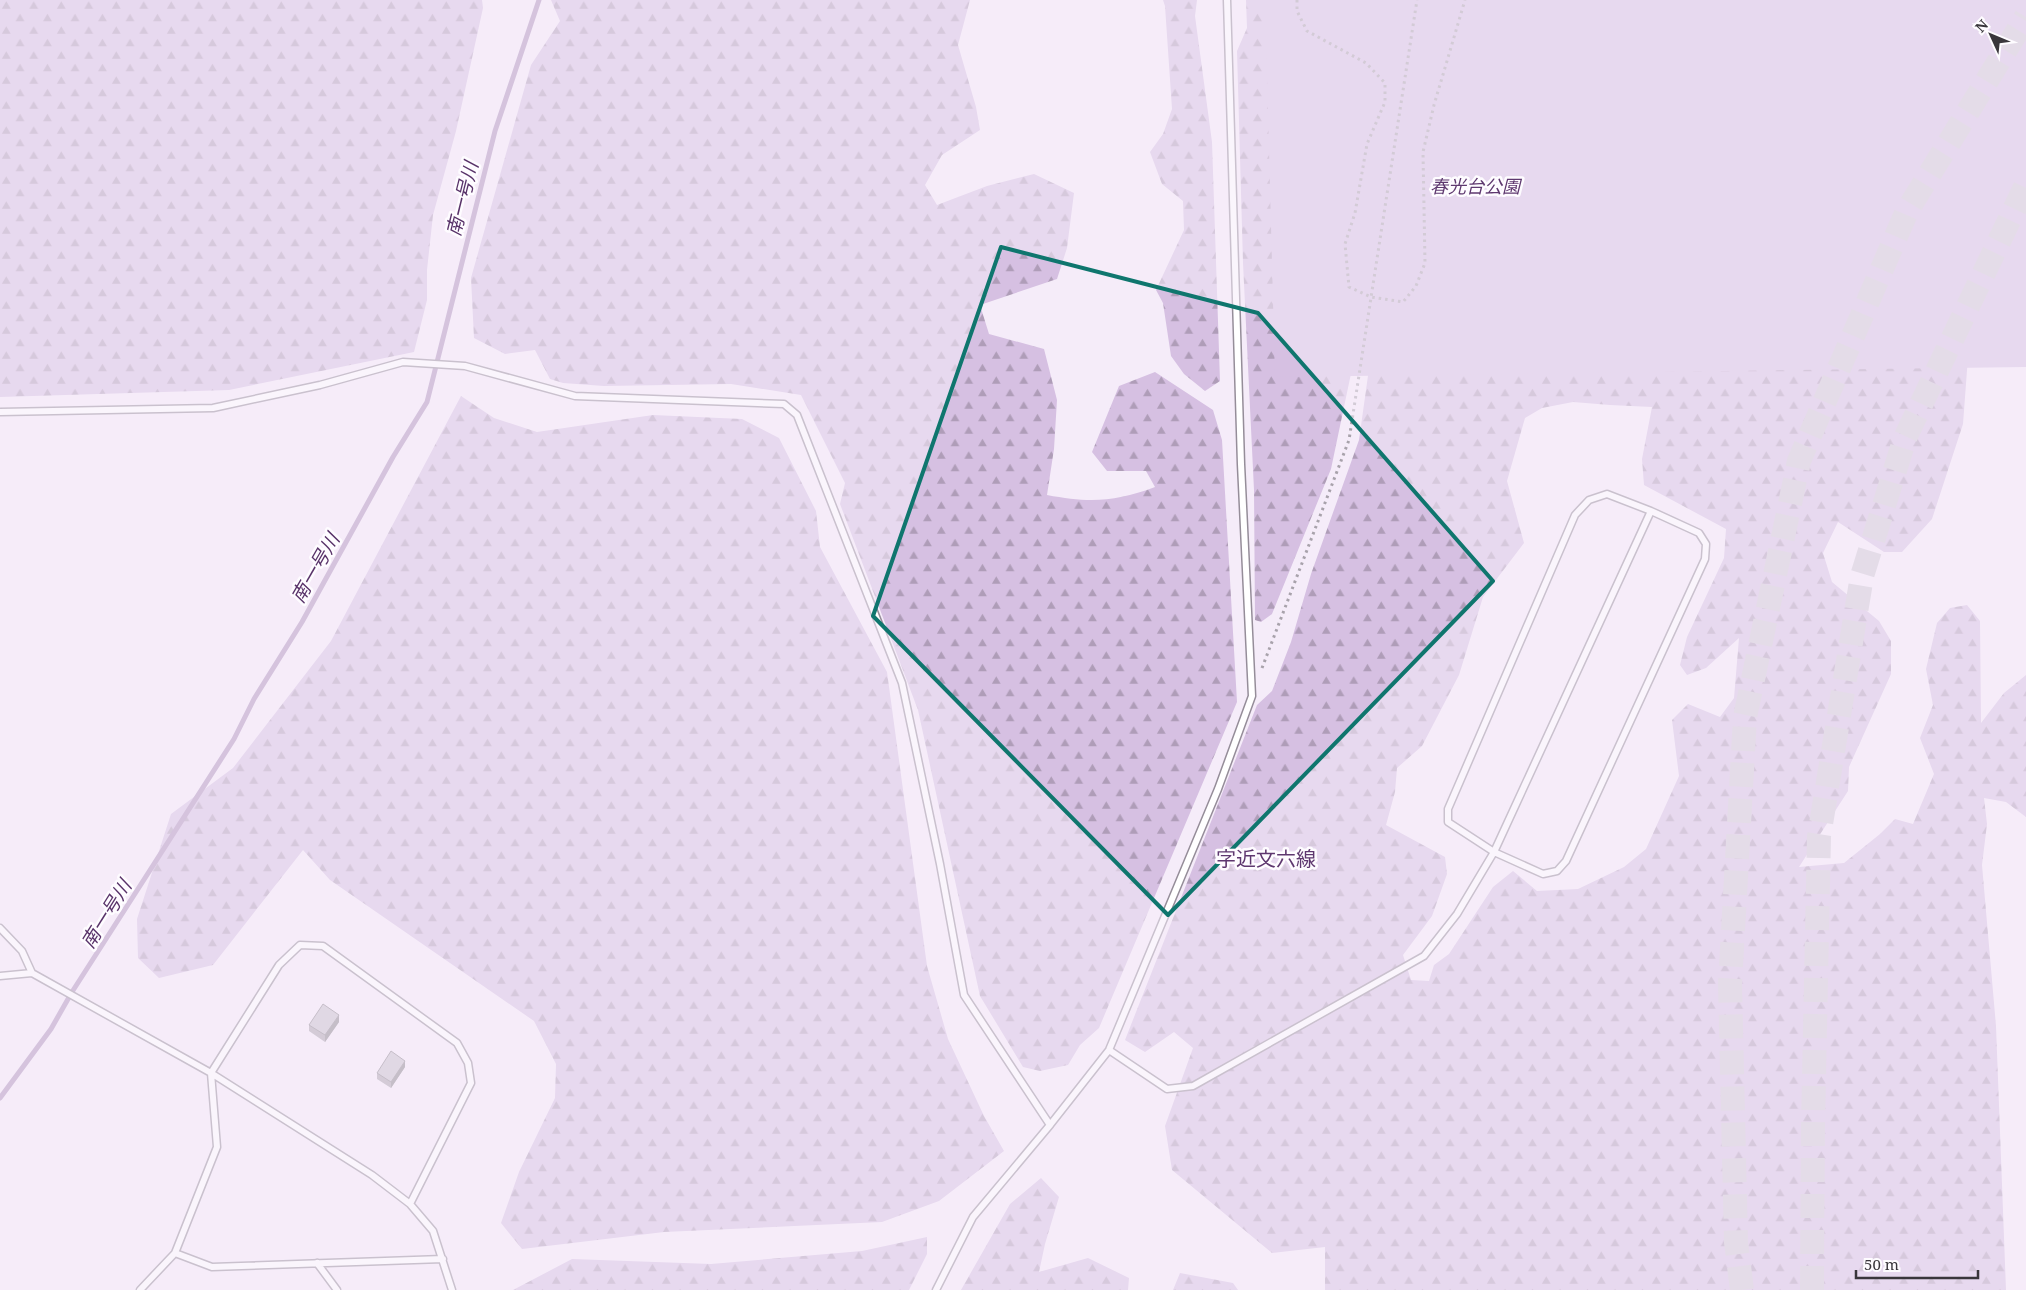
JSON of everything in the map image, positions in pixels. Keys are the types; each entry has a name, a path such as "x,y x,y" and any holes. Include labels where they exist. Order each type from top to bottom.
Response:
{"lane":[{"path":"936,1290 973,1217 1050,1125 1109,1050 1218,789 1252,696 1241,464 1227,0"},
{"path":"0,412 213,408 320,385 403,362 465,366 575,396 784,404 797,415 902,683 940,864 964,995 1050,1125"},
{"path":"1607,494 1651,511 1699,533 1706,544 1706,559 1566,861 1557,871 1543,874 1494,852 1448,822 1448,809 1575,515 1589,500 1607,494"},
{"path":"1109,1050 1167,1088 1193,1086 1424,956 1457,914 1494,852 1651,511"},
{"path":"0,928 22,950 32,973"},
{"path":"140,1290 175,1253 217,1147 211,1073 280,965 300,945 323,946 457,1043 468,1062 471,1083 410,1204"},
{"path":"0,976 32,973 211,1073 372,1175 410,1204 433,1231 452,1290"},
{"path":"175,1253 212,1267 442,1259"},
{"path":"317,1263 337,1290"}],"path":[{"path":"1297,0 1297,11 1307,31 1366,63 1385,83 1385,102 1367,144 1356,213 1345,244 1349,287 1371,297 1403,302 1416,286 1425,263 1423,152 1434,105 1465,0"},
{"path":"1262,668 1349,440 1417,0"}],"highlighted area":[{"path":"1001,247 1258,313 1493,581 1168,915 873,616"}],"green space":[{"path":"0,0 482,0 483,8 456,131 433,215 427,270 427,300 414,352 229,390 0,397"},
{"path":"551,0 970,0 958,45 976,107 980,130 942,155 925,185 937,205 987,186 1034,174 1074,193 1067,248 1057,279 980,305 989,334 1044,349 1057,400 1054,449 1047,495 1102,500 1127,496 1155,487 1146,471 1107,471 1092,452 1119,386 1155,372 1213,410 1222,440 1237,702 1099,1028 1080,1045 1068,1065 1040,1071 1023,1067 980,996 918,710 840,504 845,483 801,395 731,384 604,386 563,383 550,379 535,350 505,354 474,338 471,278 531,65 560,21"},
{"path":"1163,0 1197,0 1195,16 1212,142 1220,381 1205,391 1184,374 1171,356 1163,303 1156,290 1184,230 1183,201 1162,184 1150,152 1163,134 1172,109"},
{"path":"1246,0 1326,0 1362,321 1331,469 1272,614 1261,622 1255,620 1254,490 1243,263 1237,51 1247,28"},
{"name":"春光台公園","path":"1265,0 2026,0 2026,367 1275,377"},
{"path":"1373,340 1968,357 1963,424 1932,519 1902,552 1884,552 1838,522 1823,553 1832,582 1879,621 1891,641 1891,674 1849,767 1848,791 1799,867 1844,863 1880,834 1895,819 1913,824 1934,774 1920,738 1933,705 1926,669 1937,623 1950,608 1967,605 1980,621 1981,723 2004,693 2026,675 2026,817 2006,802 1984,798 1987,824 1982,865 1996,1026 2006,1290 1325,1290 1325,1247 1272,1253 1172,1170 1165,1126 1193,1048 1174,1032 1145,1052 1125,1040 1257,705 1272,691 1291,642 1311,574 1359,440","holes":["1573,402 1652,407 1642,459 1644,485 1726,529 1724,558 1687,637 1680,665 1687,675 1706,668 1739,638 1734,698 1720,717 1688,704 1672,720 1679,776 1646,849 1624,867 1578,889 1537,891 1513,871 1493,887 1449,954 1434,965 1429,981 1411,980 1403,955 1432,916 1447,874 1445,857 1386,825 1395,792 1397,768 1422,746 1459,675 1483,597 1524,543 1507,481 1525,418 1542,408"]},
{"path":"461,396 494,418 537,432 653,415 742,419 779,438 816,511 820,547 887,672 927,966 948,1039 984,1116 1004,1151 939,1201 882,1222 664,1232 522,1249 501,1223 519,1172 555,1098 556,1064 534,1021 330,880 303,850 213,965 159,978 138,958 137,919 171,814 233,768 331,641"},
{"path":"1041,1178 1059,1197 1039,1272 1088,1258 1129,1278 1128,1290 961,1290 1010,1204"},
{"path":"927,1237 927,1254 909,1290 513,1290 572,1259 711,1264 862,1251"},
{"path":"1180,1273 1233,1283 1238,1290 1173,1290"}],"building":[{"path":"323,1004 339,1015 325,1035 309,1025"},
{"path":"391,1051 405,1061 391,1082 377,1073"}],"waterway":[{"name":"南一号川","path":"0,1098 51,1029 72,992 234,739 254,699 302,622 393,457 427,402 495,131 539,0"}],"tunnel":[{"path":"1742,1290 1736,1242 1730,984 1745,717 1799,461 1907,211 2026,17"},
{"path":"1812,1290 1813,1125 1819,836 1862,576 1905,438 2026,185"}],"district":[{"name":"字近文六線","path":"1266,859"}]}
